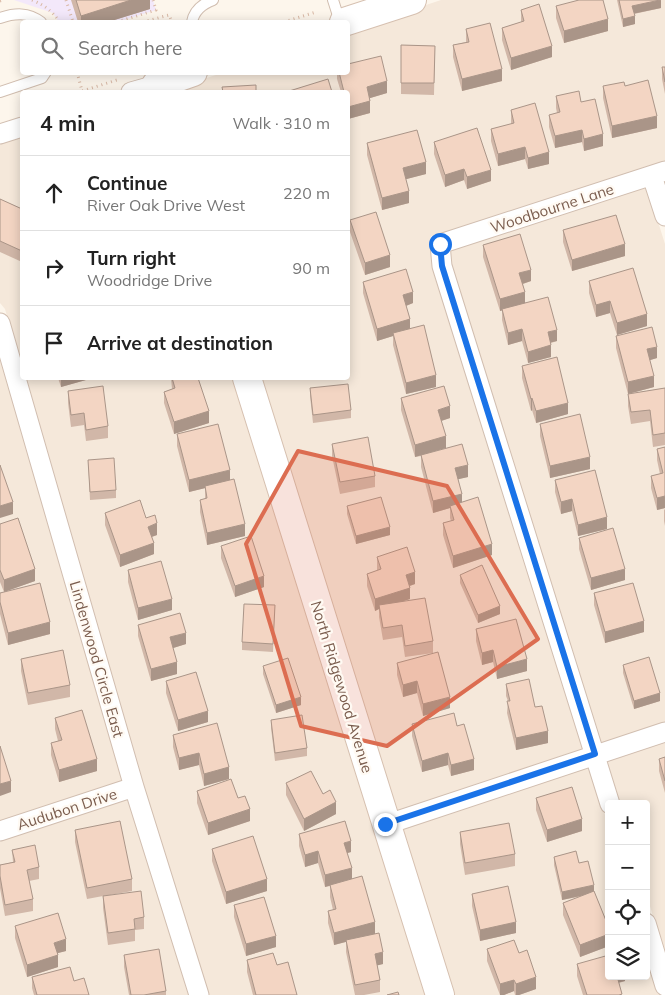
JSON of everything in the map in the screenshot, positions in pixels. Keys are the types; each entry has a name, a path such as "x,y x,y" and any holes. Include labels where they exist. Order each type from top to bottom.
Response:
{"street":[{"path":"348,20 412,0"},
{"path":"141,87 183,75"},
{"path":"0,134 20,128"},
{"path":"659,174 665,216"},
{"name":"Woodbourne Lane","path":"595,754 442,266 440,244 659,174"},
{"name":"Lindenwood Circle East","path":"0,323 134,787 199,995"},
{"name":"North Ridgewood Avenue","path":"248,380 440,995"},
{"path":"385,824 665,732"},
{"path":"595,754 609,800"},
{"name":"Audubon Drive","path":"0,831 134,787"},
{"path":"650,935 665,986"}],"lane":[{"path":"193,20 196,12 204,3 213,0"},
{"path":"333,0 341,20"},
{"path":"0,18 21,14 38,20"},
{"path":"0,92 42,78 44,75"}],"path":[{"path":"66,0 72,20"},
{"path":"124,20 156,10 153,0"},
{"path":"290,20 316,12"},
{"path":"150,20 169,15 171,20"},
{"path":"78,75 82,90"},
{"path":"97,90 141,87"}],"highlighted area":[{"path":"298,451 447,486 538,639 387,746 301,726 246,544"}],"shaded area":[{"path":"14,0 153,0 156,10 124,20 58,20 53,13"},
{"path":"441,0 665,0 665,162 431,236 430,239 585,748 391,813 257,380 350,380 350,90 170,90 216,75 350,75 350,30"},
{"path":"20,138 20,363 5,309 0,303 0,144"},
{"path":"647,187 665,244 665,723 601,743 450,264 449,251"},
{"path":"0,353 124,780 0,821"},
{"path":"26,380 239,380 431,995 208,995 142,784"},
{"path":"665,742 665,956 650,906 650,800 618,800 606,760"},
{"path":"590,766 605,815 605,980 650,980 650,966 659,995 449,995 396,831"},
{"path":"129,798 190,995 0,995 0,841"}],"building":[{"path":"76,0 131,0 81,16"},
{"path":"579,0 603,0 608,19 564,31 556,6"},
{"path":"619,0 660,0 632,6 635,16 623,19"},
{"path":"539,4 552,46 511,58 502,28 524,21 521,10"},
{"path":"490,23 502,69 462,79 453,45 469,42 466,29"},
{"path":"401,45 435,46 434,83 401,83"},
{"path":"381,56 387,81 367,87 370,101 350,106 350,90 344,90 340,75 350,75 350,64"},
{"path":"662,67 665,67 665,82"},
{"path":"328,79 331,90 292,90"},
{"path":"648,80 657,116 612,126 603,86 624,82 625,86"},
{"path":"256,85 256,90 223,90 222,87"},
{"path":"579,91 581,102 595,99 603,134 584,139 582,130 555,136 549,115 560,112 556,96"},
{"path":"535,103 549,152 528,158 525,147 498,154 491,129 514,123 511,110"},
{"path":"477,128 491,170 467,177 464,169 445,175 434,142"},
{"path":"417,130 426,162 403,168 409,191 382,198 367,143"},
{"path":"0,199 20,208 20,250 0,241"},
{"path":"376,212 390,255 365,263 350,220"},
{"path":"616,215 625,244 572,260 563,230"},
{"path":"520,234 531,270 519,273 525,292 500,299 483,245"},
{"path":"633,268 647,314 617,323 610,301 596,305 589,281"},
{"path":"406,269 413,292 403,295 410,319 377,329 363,282"},
{"path":"548,297 557,330 548,332 551,345 528,352 522,329 508,333 502,309"},
{"path":"424,325 436,375 406,383 393,333"},
{"path":"652,327 657,347 647,349 654,376 628,382 616,336"},
{"path":"557,357 568,403 536,411 522,366"},
{"path":"173,380 199,380 209,411 174,422 164,392 175,388"},
{"path":"348,384 351,410 313,415 310,388"},
{"path":"103,386 108,426 86,430 84,413 71,415 68,391"},
{"path":"444,386 450,406 438,410 446,436 415,445 401,398"},
{"path":"665,388 665,433 653,435 650,410 631,412 628,394"},
{"path":"580,414 590,457 550,466 540,424"},
{"path":"218,424 230,470 189,480 177,434"},
{"path":"368,437 375,476 340,482 332,444"},
{"path":"462,444 468,465 455,468 462,494 433,501 421,455"},
{"path":"665,447 665,496 657,498 651,476 663,473 657,449"},
{"path":"114,458 116,490 90,492 88,460"},
{"path":"0,465 13,502 0,506"},
{"path":"595,470 607,517 578,525 572,499 561,502 555,480"},
{"path":"234,479 245,524 207,533 200,500 207,498 205,486"},
{"path":"381,497 390,527 356,536 347,506"},
{"path":"478,497 492,544 453,556 443,523 454,520 450,506"},
{"path":"140,500 146,518 155,515 157,523 148,527 154,543 120,555 105,513"},
{"path":"18,518 35,569 4,580 0,570 0,524"},
{"path":"613,528 625,569 591,578 579,538"},
{"path":"251,536 264,576 235,586 221,546"},
{"path":"407,547 415,572 406,575 410,588 375,599 367,574 381,569 377,557"},
{"path":"161,561 172,599 138,608 128,570"},
{"path":"482,565 500,606 478,615 460,575"},
{"path":"40,583 50,622 8,633 0,602 0,593"},
{"path":"633,583 644,621 605,632 594,593"},
{"path":"425,598 433,641 405,646 402,625 383,628 379,605"},
{"path":"244,604 275,605 273,644 242,642"},
{"path":"180,613 186,633 170,637 177,662 151,669 138,625"},
{"path":"516,619 527,659 497,667 493,650 482,653 476,629"},
{"path":"63,650 70,685 28,693 21,659"},
{"path":"438,652 450,697 423,704 417,681 403,685 397,663"},
{"path":"649,657 660,693 634,701 623,665"},
{"path":"288,658 301,697 276,705 263,666"},
{"path":"196,672 208,711 178,720 166,681"},
{"path":"529,679 535,707 542,706 548,731 516,738 507,701 510,701 506,684"},
{"path":"82,710 97,759 59,770 51,743 62,740 55,718"},
{"path":"454,713 457,726 464,724 474,759 451,765 448,753 422,761 412,724"},
{"path":"302,715 307,748 275,753 271,720"},
{"path":"217,723 229,767 204,774 199,753 179,758 173,735"},
{"path":"0,746 11,781 0,784"},
{"path":"665,757 665,781 659,759"},
{"path":"311,771 323,794 330,790 336,802 304,819 286,783"},
{"path":"231,779 238,798 245,796 250,809 208,823 197,791"},
{"path":"572,787 582,819 547,830 536,798"},
{"path":"120,821 132,879 87,888 75,830"},
{"path":"345,821 351,841 344,843 352,868 325,875 318,851 305,855 299,834"},
{"path":"509,823 515,854 465,863 460,832"},
{"path":"253,836 267,879 226,892 212,849"},
{"path":"35,845 39,867 27,870 33,899 5,905 0,865 15,862 12,850"},
{"path":"576,851 579,863 588,861 594,885 562,892 554,857"},
{"path":"362,876 375,922 334,933 328,911 336,909 330,885"},
{"path":"508,886 516,922 480,930 472,894"},
{"path":"141,891 144,917 134,919 135,929 108,933 103,896"},
{"path":"594,891 605,918 605,936 580,945 563,903"},
{"path":"264,897 276,936 246,944 234,905"},
{"path":"58,913 66,939 54,943 58,955 27,965 15,926"},
{"path":"379,933 383,952 375,954 380,980 355,985 346,940"},
{"path":"514,940 519,953 527,950 536,977 516,984 514,980 500,984 487,949"},
{"path":"159,949 166,991 131,995 124,955"},
{"path":"273,953 277,965 288,962 297,995 256,995 247,960"},
{"path":"605,956 605,980 618,980 622,994 587,995 577,964"},
{"path":"70,967 74,981 84,978 89,995 37,995 32,977"},
{"path":"398,992 399,995 387,995"}],"route":[{"path":"385,824 595,754 442,266 440,244"}]}
